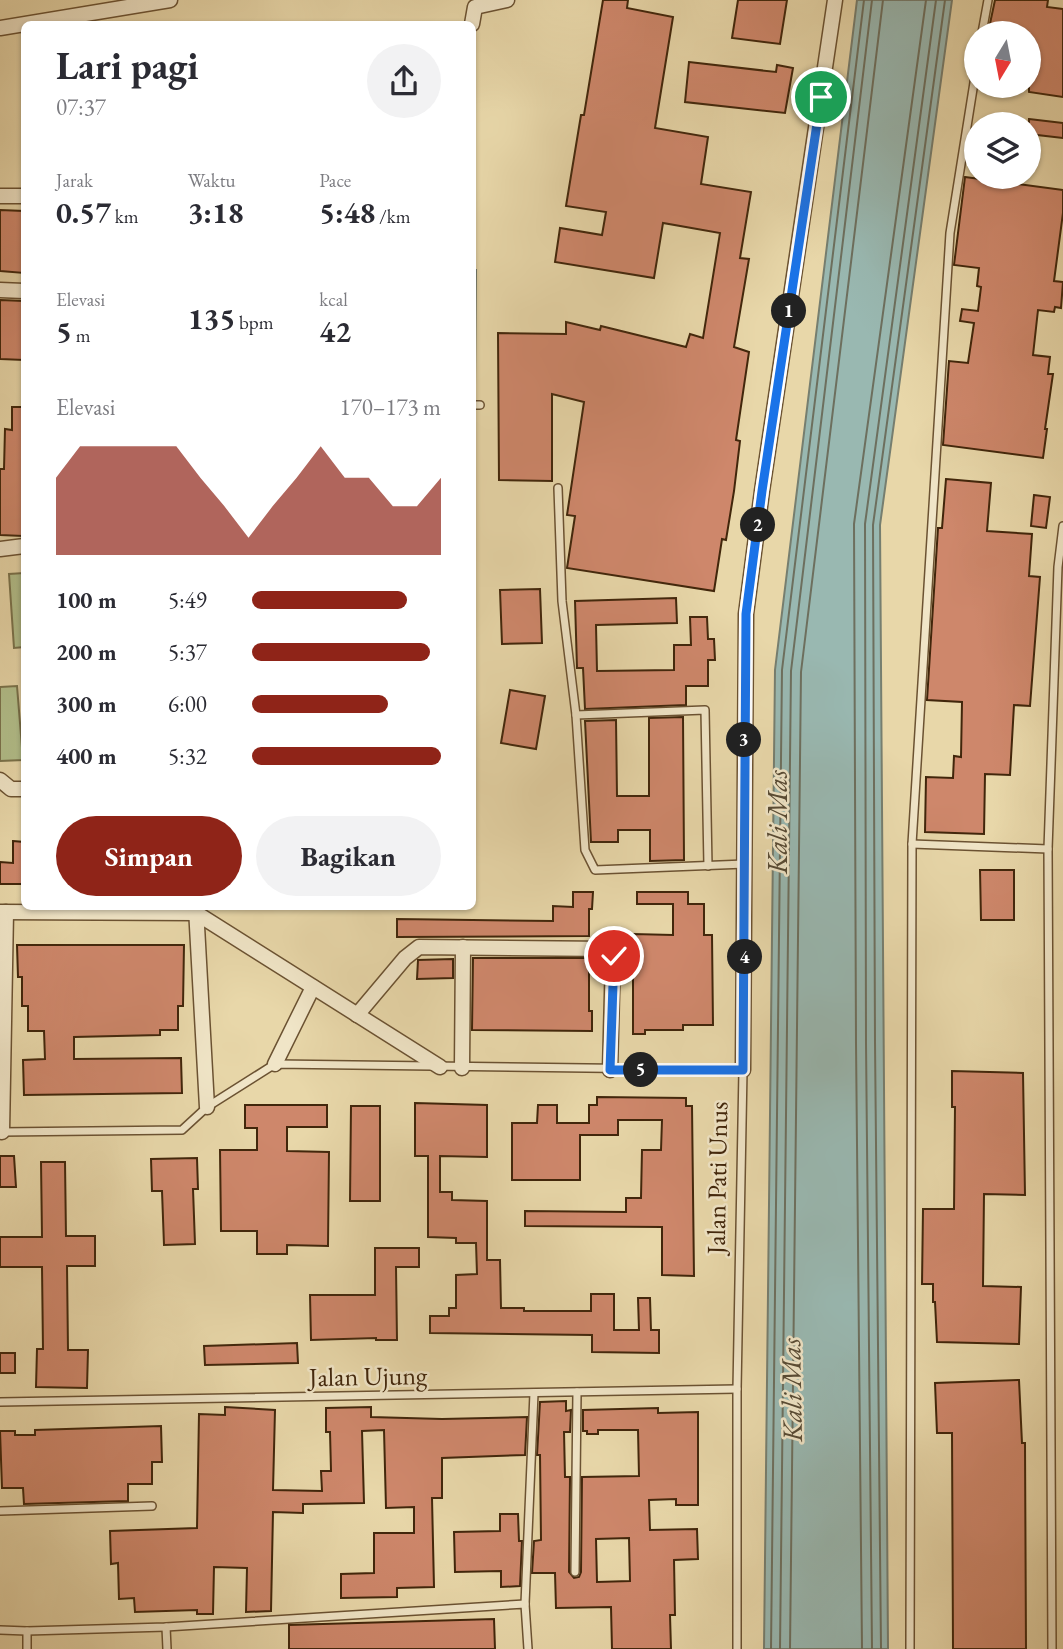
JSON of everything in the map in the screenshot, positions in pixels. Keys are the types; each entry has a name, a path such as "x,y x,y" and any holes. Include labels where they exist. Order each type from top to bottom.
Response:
{"street":[{"path":"42,21 170,0"},
{"path":"473,21 475,7 507,0"},
{"name":"Jalan Pati Unus","path":"743,1070 746,614 835,0"},
{"path":"0,28 21,25"},
{"path":"0,196 21,196"},
{"path":"0,290 21,291"},
{"path":"0,549 21,546"},
{"path":"0,780 10,789 21,789"},
{"path":"196,910 206,1107"},
{"path":"1,1132 3,912 196,910 440,1067"},
{"path":"357,1015 405,958 419,947 609,948 614,956 610,1070"},
{"path":"462,1068 463,947"},
{"path":"275,1064 313,987"}],"lane":[{"path":"984,21 988,0"},
{"path":"910,1649 912,844 950,233 972,98"},
{"path":"558,488 562,601 576,715 585,850 595,870 745,864"},
{"path":"1052,1649 1048,849 1058,567 1063,526"},
{"path":"576,715 705,710 708,866"},
{"path":"912,844 1048,849"},
{"path":"1,1132 182,1130 206,1107 275,1064 743,1070"},
{"name":"Jalan Pati Unus","path":"737,1649 737,1388 743,1070"},
{"name":"Jalan Ujung","path":"0,1402 737,1388"},
{"path":"575,1572 577,1392"},
{"path":"528,1649 525,1604 534,1393"},
{"path":"0,1511 152,1506"},
{"path":"0,1630 166,1627 525,1604"},
{"path":"166,1627 167,1649"},
{"path":"27,1631 27,1649"}],"green space":[{"path":"21,573 21,647 14,648 9,574"},
{"path":"17,686 21,760 0,761 0,687"}],"water":[{"name":"Kali Mas","path":"857,0 952,0 880,525 888,1649 764,1649 775,670"}],"building":[{"path":"603,0 628,0 627,8 673,17 655,128 708,137 701,184 751,192 740,258 749,259 734,347 749,352 736,440 740,441 734,491 726,540 722,539 714,591 567,568 575,516 567,515 584,402 552,394 552,481 499,480 498,333 566,334 566,322 600,330 601,326 686,347 690,334 703,338 720,233 663,223 654,278 555,262 560,228 602,235 606,212 566,206"},
{"path":"738,0 787,0 780,44 732,38"},
{"path":"995,0 1048,0 1047,7 1063,9 1063,97 1041,94 1041,21 991,21"},
{"path":"689,62 776,72 777,65 793,68 785,113 685,102"},
{"path":"1041,120 1063,123 1063,138 1041,135"},
{"path":"964,185 964,189 1041,187 1063,190 1063,213 1054,281 1063,282 1061,308 1055,307 1054,312 1038,310 1033,355 1050,357 1048,374 1053,374 1043,458 943,445 949,361 968,363 974,323 960,321 962,309 978,311 981,287 977,286 979,268 954,265"},
{"path":"0,210 21,211 21,273 0,271"},
{"path":"0,300 21,301 21,360 0,359"},
{"path":"12,407 21,407 21,536 0,535 0,469 4,469 5,429 12,430"},
{"path":"946,479 991,483 987,531 1032,534 1029,576 1040,577 1030,706 1014,705 1010,775 985,774 984,834 925,832 926,777 953,778 954,756 961,757 962,702 927,700 938,528 942,528"},
{"path":"1034,495 1050,497 1046,528 1031,526"},
{"path":"540,589 542,643 502,644 500,590"},
{"path":"676,598 677,623 596,625 597,671 674,670 674,645 691,645 690,617 707,617 708,639 714,639 715,660 708,660 708,686 686,686 686,705 585,709 583,668 577,668 575,601"},
{"path":"510,690 545,696 536,749 501,743"},
{"path":"683,717 684,860 650,861 650,830 618,830 618,842 591,842 585,721 616,720 617,796 649,796 649,718"},
{"path":"13,841 21,842 21,884 0,884 0,862 13,863"},
{"path":"980,870 1014,870 1014,920 981,920"},
{"path":"573,892 593,892 592,909 589,909 589,936 397,937 397,919 553,921 553,906 573,907"},
{"path":"637,892 688,892 688,904 704,904 704,935 712,935 713,1025 683,1025 683,1030 645,1030 645,1034 633,1034 633,934 673,935 673,904 637,904"},
{"path":"17,945 184,945 183,1006 178,1006 178,1030 160,1030 160,1035 74,1037 74,1059 181,1058 182,1093 24,1095 23,1060 45,1059 44,1031 28,1031 28,1006 22,1006 22,977 18,977"},
{"path":"473,958 589,958 589,1011 592,1011 592,1031 472,1030"},
{"path":"453,959 453,978 417,979 418,960"},
{"path":"952,1071 1023,1073 1025,1195 984,1194 983,1286 1021,1287 1019,1344 937,1342 933,1284 922,1284 923,1209 954,1209 955,1107 952,1107"},
{"path":"597,1097 686,1098 686,1106 692,1106 694,1276 662,1275 662,1227 525,1226 525,1211 626,1212 626,1198 641,1198 642,1150 661,1150 662,1120 618,1120 618,1135 580,1135 580,1180 512,1180 512,1123 537,1123 538,1105 557,1105 557,1123 589,1123 589,1105 597,1105"},
{"path":"415,1103 487,1105 487,1157 440,1156 440,1192 452,1192 452,1200 487,1201 487,1260 500,1260 501,1308 524,1308 524,1311 591,1311 591,1294 614,1294 614,1330 639,1330 638,1298 650,1298 651,1330 659,1330 659,1353 592,1352 592,1335 430,1333 430,1316 449,1316 449,1308 456,1308 456,1275 477,1274 476,1243 456,1243 456,1238 428,1237 428,1156 415,1156"},
{"path":"245,1105 327,1105 327,1127 287,1127 287,1151 329,1152 328,1246 287,1245 287,1254 257,1254 257,1231 221,1231 220,1150 257,1150 257,1128 245,1128"},
{"path":"351,1106 380,1106 380,1201 350,1201"},
{"path":"0,1156 14,1156 16,1187 0,1187"},
{"path":"197,1158 198,1189 193,1189 195,1244 164,1245 162,1191 152,1191 151,1159"},
{"path":"41,1162 65,1162 66,1236 95,1236 95,1266 67,1266 68,1350 88,1350 87,1388 36,1387 37,1349 43,1349 42,1267 0,1267 0,1237 42,1237"},
{"path":"375,1248 419,1248 419,1267 396,1267 397,1340 311,1340 310,1295 375,1295"},
{"path":"297,1343 298,1363 205,1365 204,1346"},
{"path":"0,1353 15,1353 15,1373 0,1373"},
{"path":"1019,1380 1022,1443 1025,1443 1026,1649 953,1649 952,1433 937,1433 935,1383"},
{"path":"566,1401 566,1411 571,1410 570,1432 564,1432 565,1477 570,1477 569,1572 574,1578 579,1577 581,1572 582,1477 639,1476 638,1430 598,1430 598,1434 587,1434 587,1431 583,1431 583,1410 658,1408 658,1413 698,1412 698,1505 676,1505 676,1499 649,1500 650,1530 697,1529 698,1559 674,1560 675,1615 670,1615 671,1649 612,1649 611,1607 556,1608 555,1573 532,1573 534,1541 541,1540 540,1455 537,1455 540,1402","holes":["629,1538 630,1581 597,1582 596,1539"]},
{"path":"225,1407 275,1410 273,1490 322,1491 321,1471 331,1471 326,1408 371,1407 371,1417 527,1417 525,1455 442,1458 442,1498 432,1498 434,1587 397,1588 397,1597 341,1598 341,1574 374,1573 374,1533 414,1533 414,1507 386,1508 384,1430 362,1431 364,1503 303,1504 303,1513 273,1512 271,1611 246,1612 247,1568 214,1567 213,1614 197,1614 197,1610 135,1612 134,1598 119,1599 118,1563 111,1564 110,1531 197,1528 199,1414 225,1415"},
{"path":"161,1426 162,1462 152,1462 152,1484 128,1484 128,1501 24,1504 23,1488 2,1488 0,1431 15,1431 15,1435 35,1435 35,1430"},
{"path":"500,1514 518,1514 519,1541 522,1541 520,1586 501,1587 501,1571 455,1572 454,1532 500,1531"},
{"path":"494,1619 495,1649 289,1649 289,1625"}],"route":[{"path":"614,956 610,1070 743,1070 746,614 821,97"}]}
